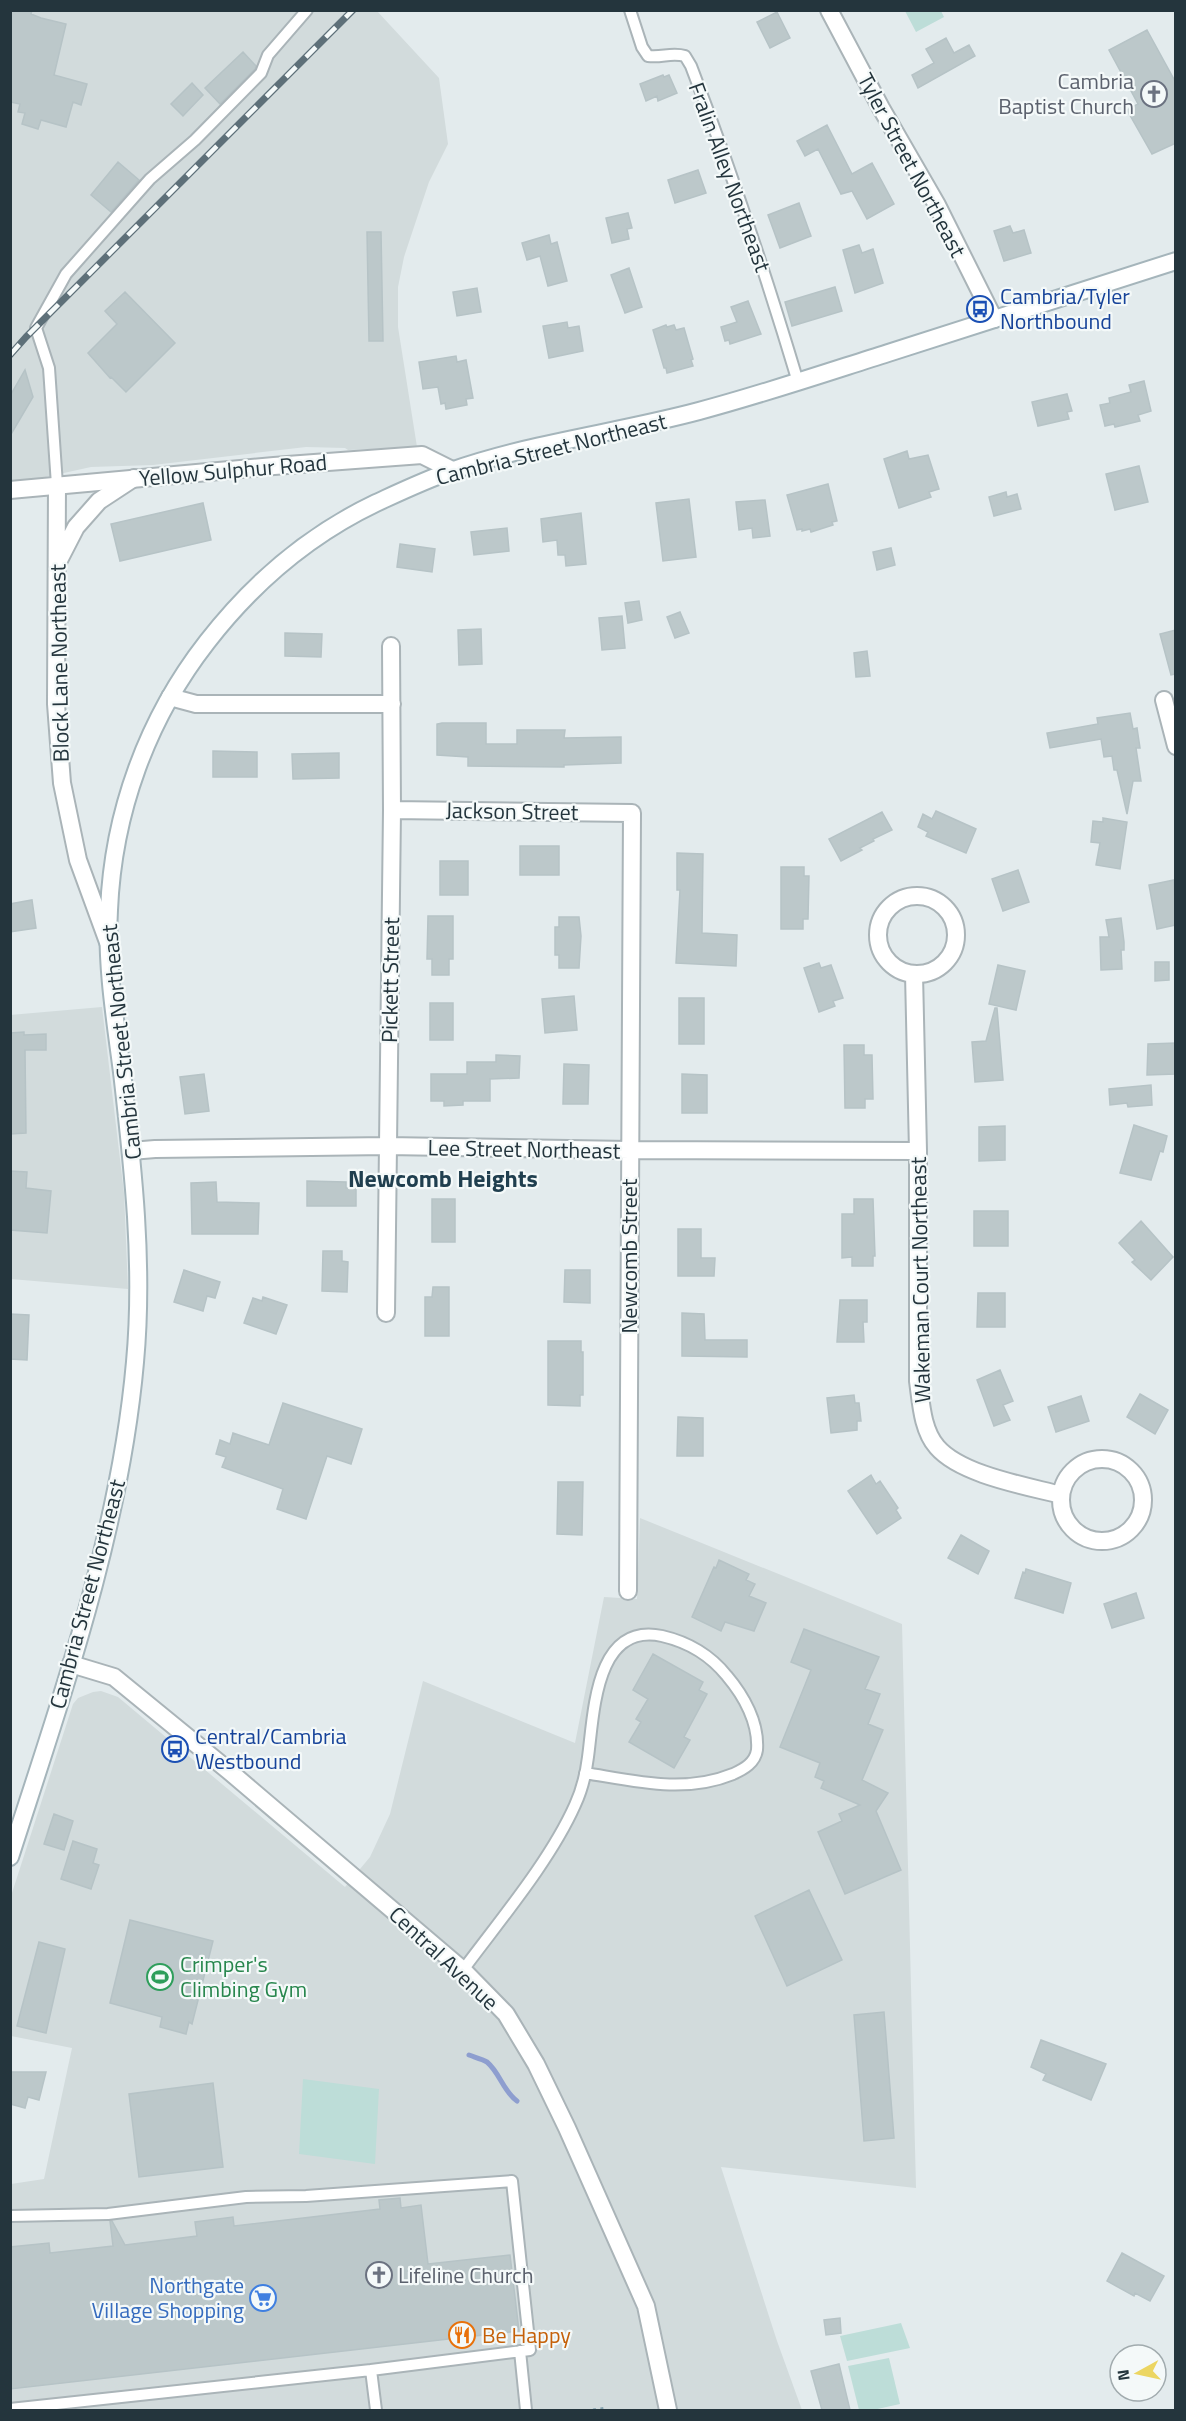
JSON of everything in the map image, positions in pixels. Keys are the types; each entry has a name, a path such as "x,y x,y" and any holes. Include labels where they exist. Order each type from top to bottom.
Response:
{"street":[{"name":"Tyler Street Northeast","path":"829,10 937,206 994,319"},
{"name":"Cambria Street Northeast","path":"10,1857 71,1664 105,1545 132,1395 136,1355 138,1263 131,1151 108,943 111,876 125,806 145,747 170,697 190,664 218,627 270,573 304,546 361,511 452,470 531,449 697,412 1176,261"},
{"name":"Yellow Sulphur Road","path":"10,489 422,455 452,470"},
{"path":"56,565 76,527 99,501 135,478"},
{"name":"Block Lane Northeast","path":"57,485 56,704 62,783 78,860 108,943"},
{"name":"Pickett Street","path":"386,1313 392,810 391,646"},
{"path":"170,697 196,704 392,704"},
{"path":"1164,700 1176,746"},
{"name":"Jackson Street","path":"392,810 632,813"},
{"name":"Newcomb Street","path":"628,1591 632,813"},
{"path":"912,896 927,897 941,904 951,915 956,930 954,947 946,962 931,972 914,974 899,970 887,961 880,947 879,928 886,911 898,901 912,896"},
{"name":"Wakeman Court Northeast","path":"914,974 918,1151 918,1381 923,1418 937,1447 964,1466 997,1479 1061,1495"},
{"name":"Lee Street Northeast","path":"131,1151 387,1146 918,1151"},
{"path":"1108,1460 1126,1467 1140,1483 1143,1503 1137,1522 1123,1536 1109,1541 1093,1541 1080,1535 1069,1524 1063,1510 1061,1495 1067,1480 1077,1468 1092,1461 1108,1460"},
{"name":"Central Avenue","path":"71,1664 114,1677 229,1771 462,1970 506,2014 536,2064 567,2128 646,2306 668,2410"}],"lane":[{"path":"57,485 49,368 36,328 44,311 66,274 150,179 195,140 261,73 268,55 307,10"},
{"name":"Fralin Alley Northeast","path":"630,10 642,47 648,56 658,58 674,53 685,56 691,66 764,267 798,382"},
{"path":"462,1970 522,1890 575,1805 585,1773 595,1708 605,1665 620,1645 641,1635 654,1635 691,1646 716,1664 727,1676 749,1709 757,1735 756,1755 753,1762 726,1777 697,1785 680,1786 585,1773"},
{"path":"10,2216 108,2214 246,2197 306,2196 512,2181 530,2350 371,2370 10,2409"},
{"path":"520,2351 526,2410"},
{"path":"371,2370 375,2410"}],"path":[{"path":"593,2410 607,2408"}],"shaded area":[{"path":"11,11 377,11 439,78 448,144 429,182 404,257 398,287 398,327 417,447 348,450 306,447 153,465 91,467 41,478 11,481"},
{"path":"102,1007 124,1193 128,1289 11,1279 10,1015"},
{"path":"640,1518 902,1624 916,2188 721,2167 777,2341 802,2410 11,2410 11,2184 44,2179 72,2048 11,2036 11,1896 73,1704 78,1698 93,1692 101,1691 118,1697 345,1887 370,1857 390,1814 423,1681 575,1743 604,1597 637,1599"}],"green space":[{"path":"905,11 941,11 944,17 916,32"},
{"path":"303,2079 379,2089 375,2164 299,2154"},
{"path":"901,2323 910,2348 847,2361 840,2336"},
{"path":"889,2358 900,2404 873,2410 859,2410 848,2366"}],"building":[{"path":"10,10 32,10 31,14 66,24 54,75 87,84 81,105 73,102 66,127 41,120 38,129 22,124 25,113 18,112 20,104 10,102"},
{"path":"777,12 790,38 770,48 757,22"},
{"name":"Cambria Baptist Church","path":"1147,30 1176,83 1176,143 1152,154 1127,110 1138,104 1109,50"},
{"path":"946,38 954,53 969,45 975,56 918,88 912,75 934,63 926,49"},
{"path":"243,52 256,66 255,69 220,104 205,88"},
{"path":"663,75 664,77 669,75 677,93 658,101 657,96 646,101 640,84"},
{"path":"192,83 203,95 183,116 171,104"},
{"path":"827,125 852,174 872,163 894,204 867,219 852,191 841,194 818,149 805,156 797,141"},
{"path":"118,162 139,180 111,212 91,195"},
{"path":"698,170 706,193 675,203 668,180"},
{"path":"799,203 811,236 780,248 768,215"},
{"path":"628,213 632,228 627,229 629,239 612,243 606,218"},
{"path":"1010,226 1013,233 1024,230 1031,253 1004,261 994,231"},
{"path":"367,232 381,232 383,341 369,341"},
{"path":"549,235 551,244 557,242 567,281 548,286 540,256 527,260 522,243"},
{"path":"859,245 862,253 873,249 883,283 855,293 843,250"},
{"path":"629,268 642,307 625,313 611,275"},
{"path":"835,287 842,311 792,326 785,302"},
{"path":"477,288 481,312 457,316 453,292"},
{"path":"125,292 175,343 126,392 88,353 117,324 105,311"},
{"path":"748,301 761,334 730,344 729,340 725,341 721,327 737,322 731,307"},
{"path":"567,322 568,328 579,326 583,351 549,358 543,326"},
{"path":"666,325 667,327 674,325 676,330 684,328 693,366 667,373 653,330"},
{"path":"456,356 457,362 466,360 473,398 466,399 467,405 446,409 445,403 441,404 438,387 423,389 419,362"},
{"path":"25,370 33,397 10,436 10,396"},
{"path":"1144,381 1151,411 1138,415 1140,421 1115,427 1114,424 1105,426 1100,405 1110,403 1109,398 1131,392 1129,385"},
{"path":"1067,394 1072,411 1067,412 1069,419 1038,426 1032,402"},
{"path":"907,451 909,459 928,455 939,489 929,492 931,497 899,508 884,459"},
{"path":"1139,466 1148,502 1115,510 1106,474"},
{"path":"828,484 837,521 832,522 833,525 811,532 810,529 797,530 787,495"},
{"path":"1006,492 1007,497 1017,494 1021,509 994,516 989,497"},
{"path":"689,499 696,557 663,561 656,503"},
{"path":"765,500 770,536 753,538 752,528 739,530 736,502"},
{"path":"203,503 211,540 120,561 111,524"},
{"path":"581,513 586,564 566,566 565,555 558,555 557,540 543,542 541,519"},
{"path":"507,528 509,551 474,555 471,532"},
{"path":"400,544 435,549 432,572 397,567"},
{"path":"891,548 895,565 877,570 873,552"},
{"path":"639,601 642,620 628,623 625,603"},
{"path":"680,612 689,633 675,638 667,617"},
{"path":"622,616 625,648 602,650 599,618"},
{"path":"481,629 482,664 459,665 458,630"},
{"path":"1176,630 1176,674 1171,675 1160,634"},
{"path":"285,633 322,634 321,657 285,656"},
{"path":"867,651 870,676 856,677 854,653"},
{"path":"1130,713 1133,729 1137,728 1140,748 1136,748 1141,781 1133,781 1127,814 1117,770 1114,770 1112,756 1104,757 1101,739 1050,748 1047,733 1098,724 1097,718"},
{"path":"486,723 486,744 517,744 517,730 565,730 564,738 621,737 621,763 564,765 564,767 468,766 468,757 437,755 437,724"},
{"path":"213,751 257,752 257,777 213,777"},
{"path":"339,753 339,778 293,779 292,754"},
{"path":"936,811 976,829 966,853 926,836 928,832 918,827 923,814 932,819"},
{"path":"882,812 892,830 873,839 874,841 860,848 862,850 841,861 829,839"},
{"path":"1103,818 1127,822 1120,869 1096,865 1100,843 1091,842 1093,821 1103,822"},
{"path":"520,846 559,846 559,875 520,875"},
{"path":"677,853 703,854 702,933 737,935 736,966 676,963 680,890 677,890"},
{"path":"440,861 468,861 468,895 440,895"},
{"path":"781,867 804,867 804,876 809,876 808,919 803,919 803,929 781,929"},
{"path":"1018,870 1029,902 1003,911 992,879"},
{"path":"1174,880 1176,925 1157,929 1149,885"},
{"path":"32,900 36,928 10,932 10,904"},
{"path":"428,916 453,916 453,959 449,959 449,975 432,975 432,959 427,959"},
{"path":"559,917 579,917 581,936 579,968 559,968 559,955 555,955 555,927 559,927"},
{"path":"1121,918 1124,942 1124,950 1121,950 1122,969 1101,970 1100,937 1109,937 1106,920"},
{"path":"1155,962 1169,962 1169,980 1155,981"},
{"path":"819,963 821,968 831,965 843,998 833,1001 835,1006 819,1012 804,968"},
{"path":"998,965 1025,971 1016,1010 989,1004"},
{"path":"574,996 577,1030 545,1033 542,999"},
{"path":"679,998 704,998 704,1044 679,1044"},
{"path":"430,1003 453,1003 453,1040 430,1040"},
{"path":"995,1008 997,1008 1003,1080 975,1082 972,1042 986,1041"},
{"path":"24,1032 24,1035 46,1034 46,1050 25,1050 26,1133 10,1134 10,1033"},
{"path":"1176,1043 1176,1074 1147,1075 1148,1044"},
{"path":"844,1045 864,1045 864,1055 872,1055 873,1099 865,1099 865,1108 845,1108"},
{"path":"496,1055 520,1056 519,1078 490,1079 490,1101 463,1101 463,1105 444,1106 444,1101 431,1101 431,1074 467,1074 467,1062 496,1062"},
{"path":"564,1064 589,1065 588,1104 563,1104"},
{"path":"204,1074 209,1111 185,1114 180,1077"},
{"path":"682,1074 707,1075 707,1113 682,1113"},
{"path":"1151,1085 1152,1105 1128,1107 1127,1103 1110,1105 1109,1089"},
{"path":"1134,1125 1167,1136 1151,1180 1120,1173"},
{"path":"1005,1126 1005,1160 979,1161 979,1127"},
{"path":"10,1171 27,1172 26,1188 51,1191 47,1233 10,1230"},
{"path":"307,1181 346,1182 346,1188 356,1188 356,1206 307,1206"},
{"path":"216,1182 217,1202 259,1203 258,1234 192,1234 191,1183"},
{"path":"432,1199 455,1199 455,1242 432,1242"},
{"path":"854,1199 873,1199 875,1256 873,1256 873,1266 852,1266 852,1257 842,1258 842,1214 854,1214"},
{"path":"974,1211 1008,1211 1008,1246 974,1246"},
{"path":"1141,1221 1173,1257 1151,1280 1132,1262 1135,1260 1119,1243"},
{"path":"678,1229 701,1229 701,1258 715,1258 714,1276 678,1276"},
{"path":"323,1251 342,1251 342,1261 348,1262 347,1292 322,1291"},
{"path":"184,1270 220,1282 215,1298 207,1296 203,1311 174,1302"},
{"path":"565,1270 590,1270 590,1303 564,1302"},
{"path":"433,1287 449,1287 449,1336 425,1336 425,1297 432,1297"},
{"path":"978,1293 1005,1293 1005,1327 977,1327"},
{"path":"263,1297 287,1305 276,1334 244,1323 253,1298 262,1301"},
{"path":"840,1300 867,1300 867,1322 863,1322 864,1342 837,1342"},
{"path":"682,1313 704,1314 705,1340 747,1340 747,1357 682,1356"},
{"path":"10,1314 29,1315 27,1360 10,1359"},
{"path":"548,1341 581,1341 583,1395 580,1395 580,1406 548,1405"},
{"path":"1000,1370 1013,1401 1003,1405 1010,1420 994,1426 977,1380"},
{"path":"1140,1394 1168,1410 1155,1434 1127,1417"},
{"path":"854,1395 855,1403 859,1403 861,1421 857,1421 857,1430 831,1433 827,1398"},
{"path":"1081,1396 1089,1421 1056,1432 1048,1407"},
{"path":"283,1403 362,1429 351,1464 327,1456 306,1519 277,1509 283,1489 222,1467 226,1457 216,1454 220,1440 230,1444 233,1433 269,1445"},
{"path":"678,1417 703,1418 703,1456 677,1456"},
{"path":"871,1475 876,1484 880,1481 898,1508 896,1510 901,1518 877,1534 848,1491"},
{"path":"558,1482 583,1482 582,1535 557,1534"},
{"path":"961,1535 989,1551 978,1574 948,1558"},
{"path":"719,1560 749,1574 746,1580 755,1584 749,1596 766,1603 754,1631 725,1622 721,1631 692,1617"},
{"path":"1026,1569 1071,1583 1063,1613 1015,1598"},
{"path":"1136,1593 1144,1618 1112,1628 1104,1604"},
{"path":"804,1629 879,1657 865,1689 880,1694 868,1724 883,1730 862,1780 888,1793 876,1811 901,1870 845,1894 818,1832 842,1821 839,1814 860,1805 821,1788 824,1781 815,1777 820,1763 780,1747 811,1670 791,1662"},
{"path":"653,1654 703,1682 699,1690 707,1694 684,1737 690,1740 674,1768 629,1742 641,1722 636,1719 648,1699 633,1690"},
{"path":"54,1814 73,1821 64,1850 44,1844"},
{"path":"73,1841 97,1849 93,1863 99,1865 91,1889 61,1879"},
{"path":"809,1890 842,1960 787,1986 755,1916"},
{"path":"130,1920 213,1941 192,2024 189,2022 186,2034 160,2027 162,2017 110,2003"},
{"path":"39,1942 65,1949 46,2033 17,2026"},
{"path":"884,2012 894,2138 864,2141 854,2015"},
{"path":"1041,2040 1106,2064 1091,2100 1043,2080 1046,2074 1031,2067"},
{"path":"10,2072 46,2072 39,2100 28,2097 25,2108 10,2104"},
{"path":"213,2083 223,2167 139,2177 129,2094"},
{"name":"Northgate Village Shopping","path":"400,2198 401,2208 421,2205 428,2264 510,2255 519,2331 10,2389 10,2247 49,2243 50,2253 113,2246 110,2221 125,2245 197,2236 195,2222 233,2217 234,2226 380,2209 379,2200"},
{"path":"1122,2253 1164,2276 1150,2301 1135,2293 1134,2296 1107,2281"},
{"path":"840,2318 841,2333 826,2335 824,2320"},
{"path":"839,2364 850,2410 822,2410 811,2371"}],"waterway":[{"path":"469,2055 487,2062 517,2101"}],"railway":[{"path":"10,355 353,10"}],"place":[{"name":"Cambria Baptist Church","path":"1154,94"},
{"name":"Cambria/Tyler Northbound","path":"980,309"},
{"name":"Central/Cambria Westbound","path":"175,1749"},
{"name":"Crimper's Climbing Gym","path":"160,1977"},
{"name":"Lifeline Church","path":"379,2275"},
{"name":"Northgate Village Shopping","path":"263,2298"},
{"name":"Be Happy","path":"462,2335"}],"district":[{"name":"Newcomb Heights","path":"443,1178"}]}
